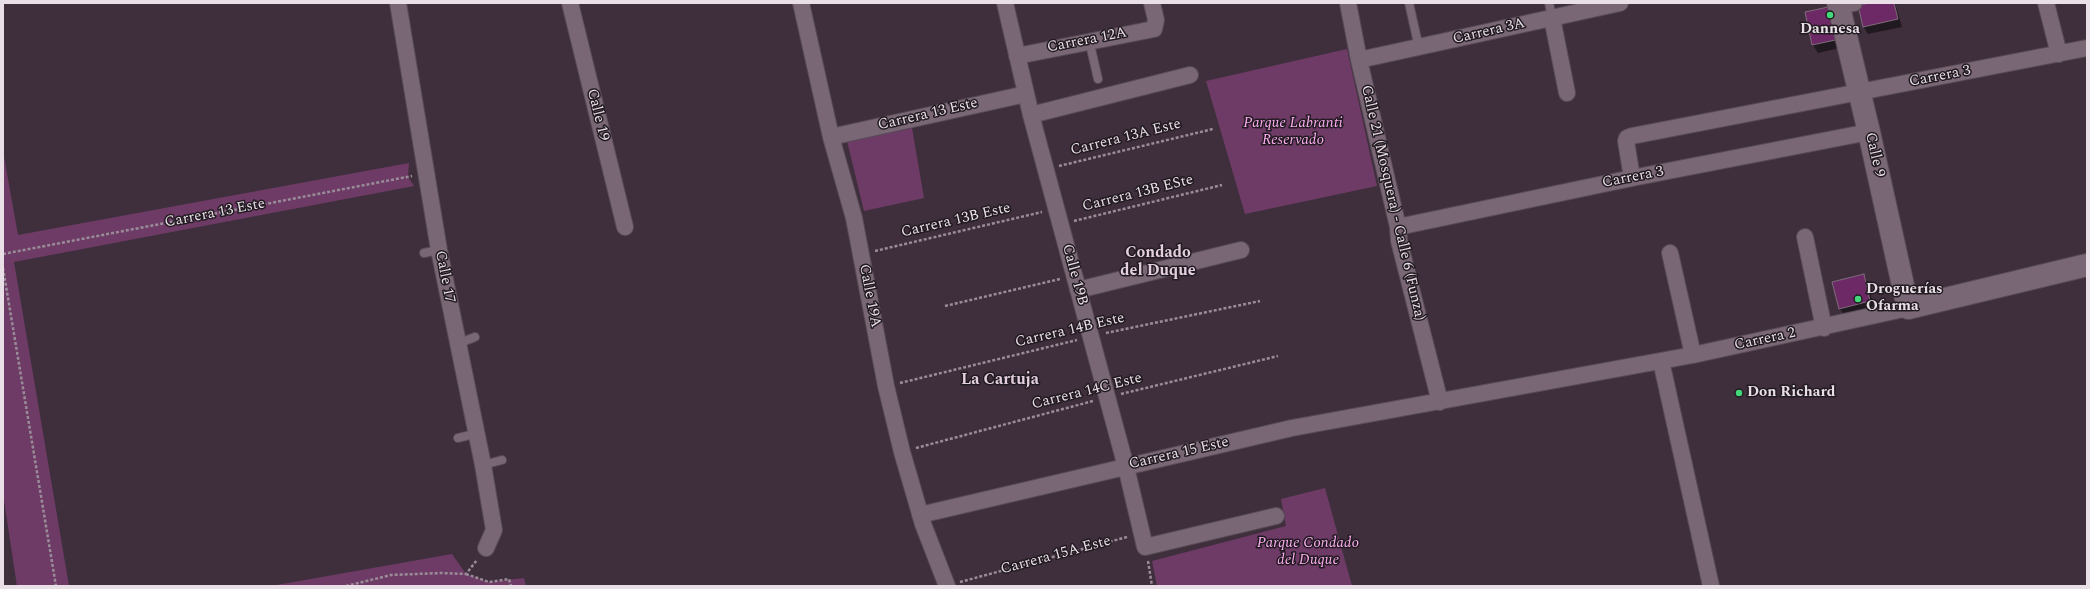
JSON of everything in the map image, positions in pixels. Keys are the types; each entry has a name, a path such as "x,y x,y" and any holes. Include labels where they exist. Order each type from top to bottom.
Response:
{"main road":[{"name":"Calle 9","path":"1844,4 1859,92 1908,308"},
{"name":"Carrera 2","path":"1908,308 2087,265"}],"street":[{"name":"Calle 17","path":"398,3 426,173 432,252 457,344 478,433 494,530 486,548"},
{"name":"Calle 19","path":"570,3 625,227"},
{"name":"Calle 19A","path":"801,3 831,137 854,218 886,386 902,452 920,515 947,586"},
{"name":"Calle 19B","path":"1005,3 1031,116 1106,398 1126,467 1144,540"},
{"name":"Carrera 12A","path":"1017,56 1089,40 1154,29 1156,25 1152,3"},
{"name":"Carrera 3A","path":"1359,60 1420,48 1550,10 1620,3"},
{"path":"2046,3 2059,54"},
{"name":"Calle 21 (Mosquera) - Calle 6 (Funza)","path":"1346,7 1359,60 1396,237 1440,402"},
{"path":"1550,10 1567,93"},
{"name":"Carrera 3","path":"1632,178 1626,142 1627,138 2087,48"},
{"path":"1031,116 1190,75"},
{"name":"Carrera 13 Este","path":"831,137 1026,94"},
{"name":"Carrera 3","path":"1396,237 1632,178 1869,132"},
{"path":"1805,237 1824,328"},
{"path":"1076,283 1240,250"},
{"path":"1670,253 1693,355"},
{"name":"Carrera 2","path":"1440,402 1693,355 1824,328 1908,308"},
{"path":"1661,361 1711,586"},
{"name":"Carrera 15 Este","path":"920,515 1292,428 1440,402"},
{"path":"1144,540 1276,516"}],"lane":[{"path":"1409,3 1420,48"},
{"path":"1089,40 1098,79"},
{"path":"457,344 475,337"},
{"path":"458,438 478,433"},
{"path":"483,464 502,460"}],"path":[{"name":"Carrera 13A Este","path":"1045,169 1213,129"},
{"name":"Carrera 13 Este","path":"3,254 426,173"},
{"name":"Carrera 13B ESte","path":"1060,225 1222,186"},
{"name":"Carrera 13B Este","path":"861,254 1056,209"},
{"path":"3,268 56,586"},
{"path":"945,306 1076,283"},
{"name":"Carrera 14B Este","path":"886,386 1090,336 1260,301"},
{"name":"Carrera 14C Este","path":"902,452 1106,398 1278,356"},
{"path":"1144,540 1152,586"},
{"name":"Carrera 15A Este","path":"947,586 1144,540"},
{"path":"466,574 486,548"},
{"path":"346,586 390,576 441,573 466,574 489,582 510,579 511,586"}],"green space":[{"name":"Parque Labranti Reservado","path":"1347,49 1377,186 1245,214 1206,81"},
{"path":"912,128 924,198 864,211 847,141"},
{"path":"3,151 18,235 409,163 408,177 414,186 14,262 69,586 17,586 3,494"},
{"name":"Parque Condado del Duque","path":"1325,488 1352,586 1157,586 1152,561 1286,526 1281,499"},
{"path":"452,554 466,574 489,582 524,578 526,586 271,586"}],"building":[{"path":"1870,3 1894,3 1898,19 1863,27 1858,5"},
{"path":"1833,6 1840,39 1812,45 1805,12"},
{"path":"1864,274 1870,301 1839,309 1832,282"}],"place":[{"name":"Dannesa","path":"1830,15"},
{"name":"Droguerías Ofarma","path":"1858,299"},
{"name":"Don Richard","path":"1739,393"}],"district":[{"name":"Condado del Duque","path":"1158,263"},
{"name":"La Cartuja","path":"1000,381"}]}
